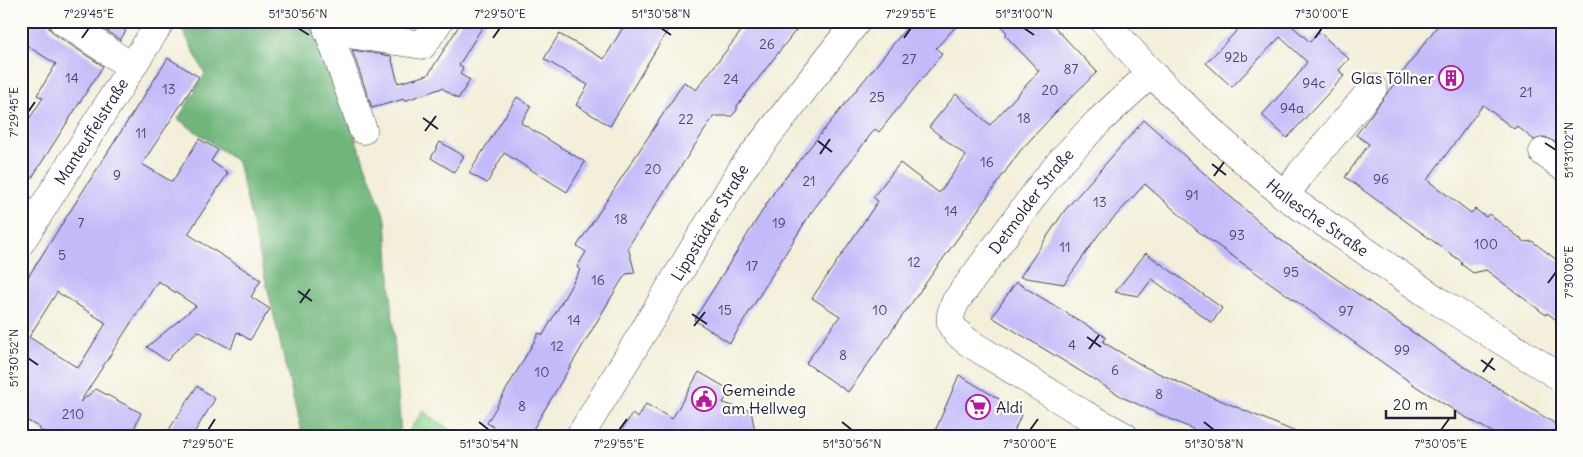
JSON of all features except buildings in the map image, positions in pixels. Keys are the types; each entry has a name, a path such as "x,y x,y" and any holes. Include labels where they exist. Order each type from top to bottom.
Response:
{"street":[{"path":"62,21 132,67"},
{"name":"Manteuffelstraße","path":"21,242 161,21"},
{"path":"327,26 423,45 438,21"},
{"name":"Lippstädter Straße","path":"580,436 742,169 857,21"},
{"name":"Hallesche Straße","path":"1104,21 1151,73 1217,137 1285,196 1441,303 1562,378"},
{"path":"327,26 363,130"},
{"name":"Detmolder Straße","path":"1124,436 1082,413 968,342 953,329 951,320 956,301 1034,194 1061,161 1098,122 1151,73"},
{"path":"1285,196 1302,172 1373,88"}],"green space":[{"path":"178,21 311,21 386,220 401,436 302,436 238,162 178,119 205,74"},
{"path":"423,411 459,436 405,436"}],"place":[{"name":"Glas Töllner","path":"1451,78"},
{"name":"Gemeinde am Hellweg","path":"704,399"},
{"name":"Aldi","path":"978,407"}]}
